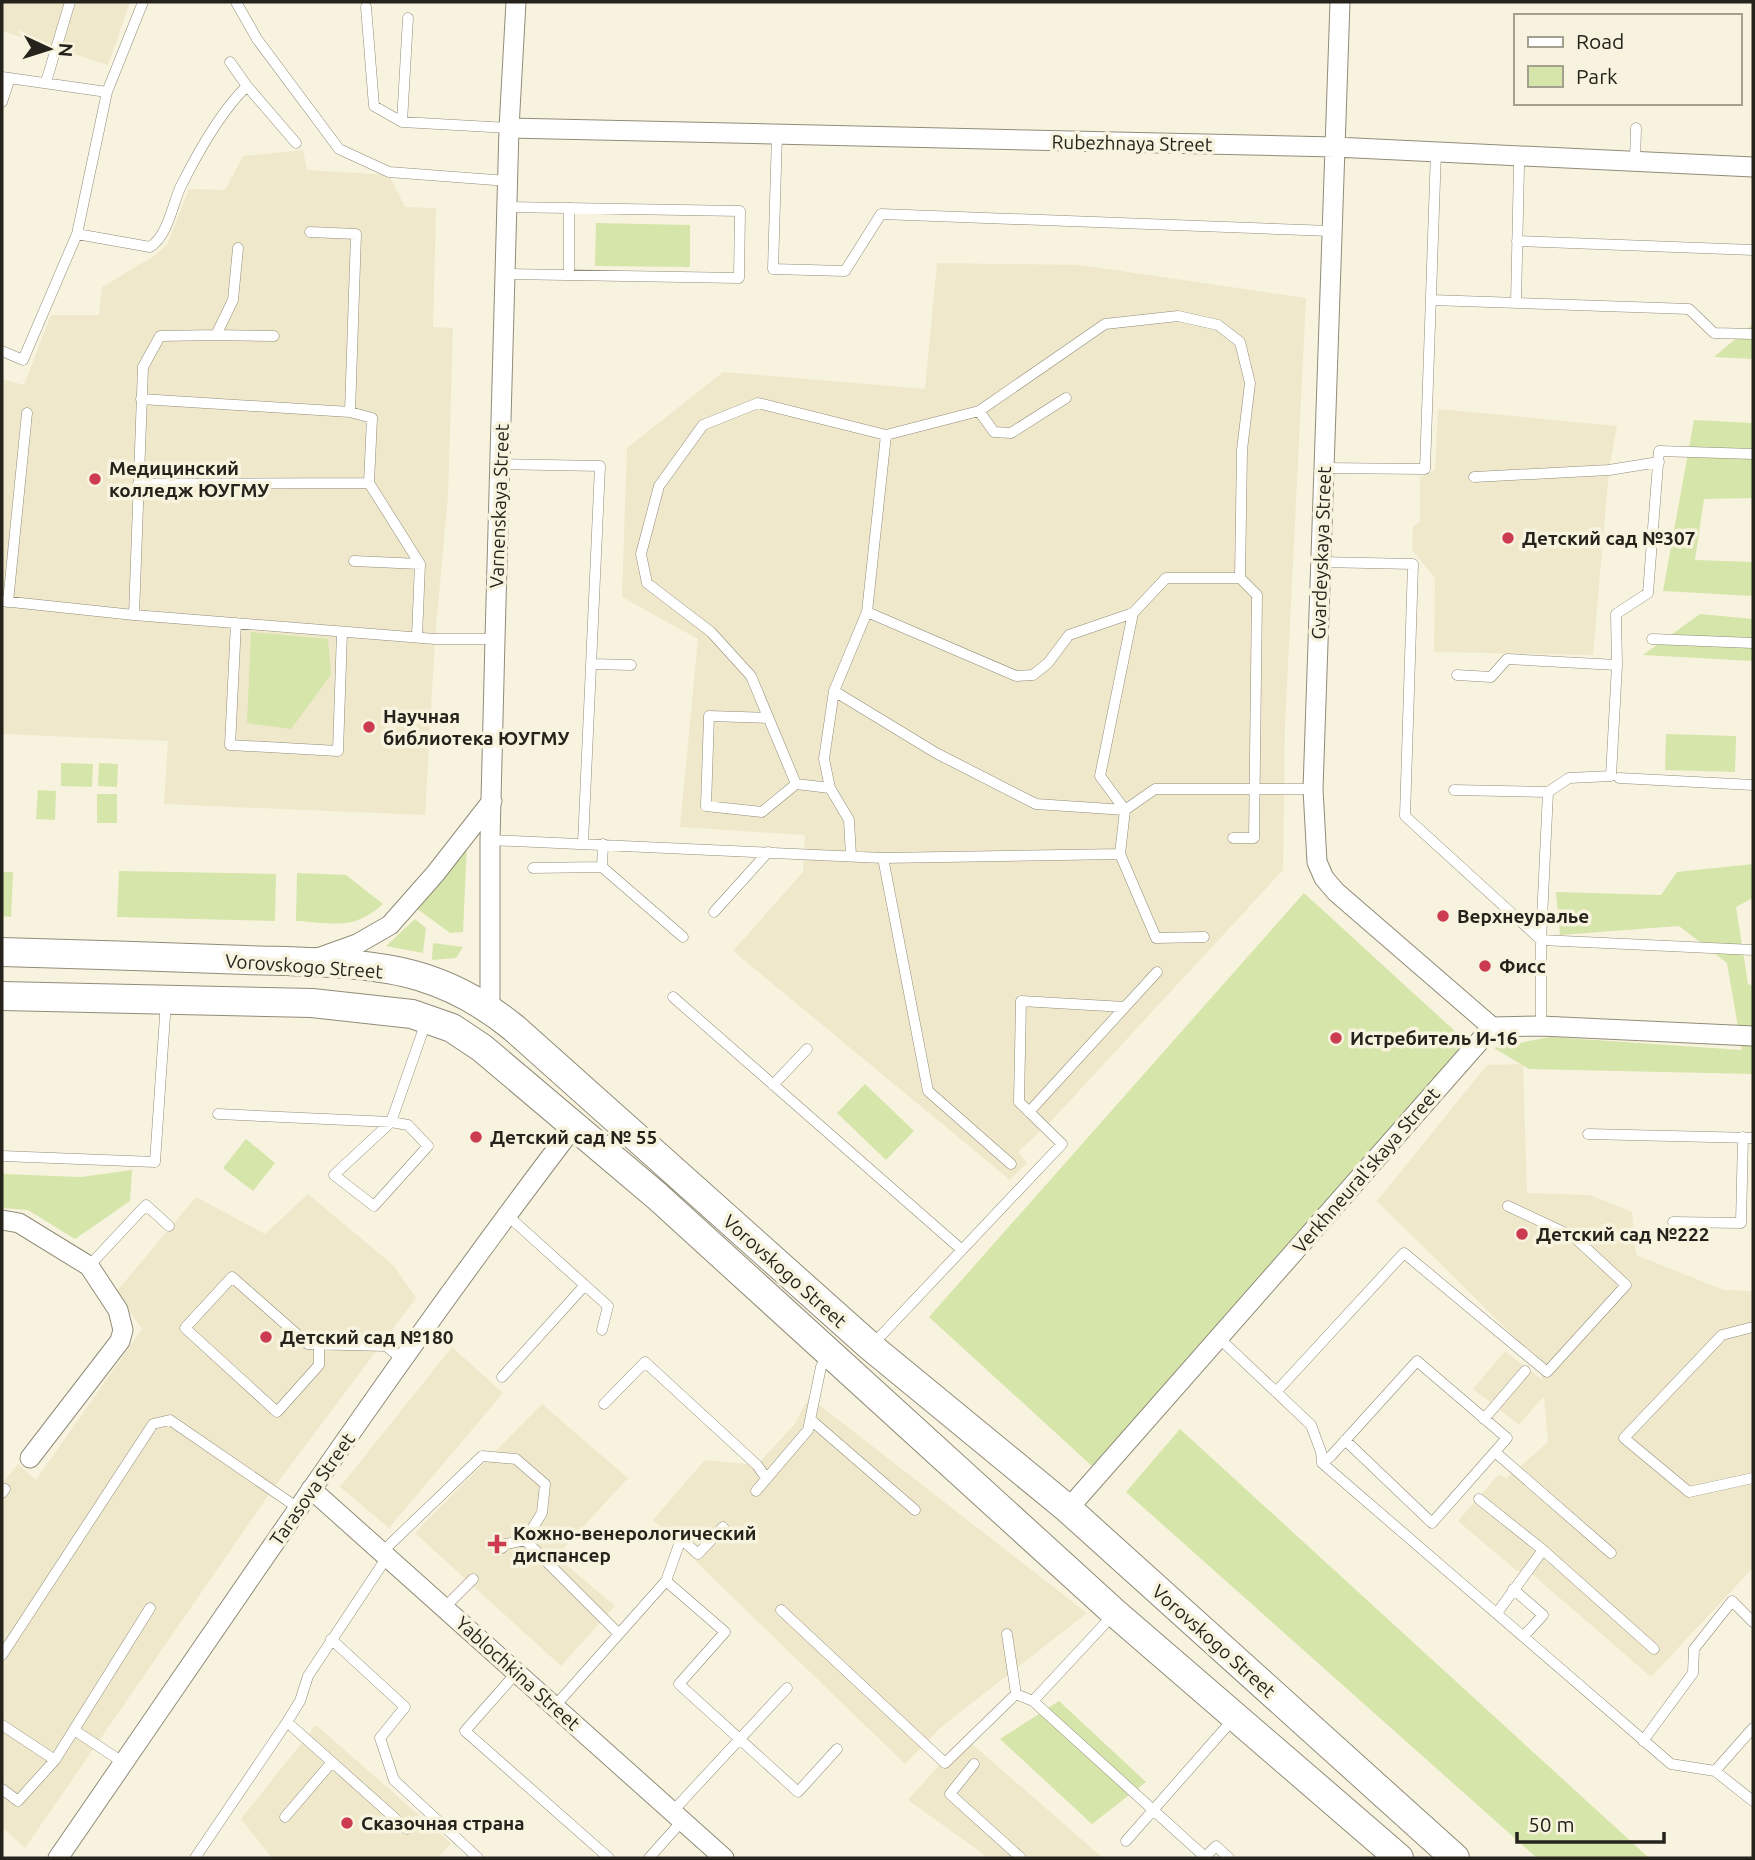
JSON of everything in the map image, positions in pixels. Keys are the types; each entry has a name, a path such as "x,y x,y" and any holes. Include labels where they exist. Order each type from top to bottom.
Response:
{"main road":[{"name":"Vorovskogo Street","path":"2,952 304,962 373,968 420,977 458,992 490,1011 514,1028 871,1348 1068,1509 1455,1858"},
{"name":"Vorovskogo Street","path":"2,996 312,1003 412,1014 452,1028 482,1048 575,1125 829,1351 1115,1613 1399,1858"}],"street":[{"name":"Varnenskaya Street","path":"490,1011 490,840 495,639 509,128 516,2"},
{"name":"Gvardeyskaya Street","path":"1340,2 1313,789 1317,862 1324,878 1356,910 1492,1027"},
{"name":"Rubezhnaya Street","path":"509,128 1335,147 1753,167"},
{"path":"304,962 357,944 390,925 435,874 492,801"},
{"path":"1492,1027 1541,1026 1753,1036"},
{"name":"Verkhneural'skaya Street","path":"1068,1509 1492,1027"},
{"name":"Tarasova Street","path":"58,1858 311,1489 507,1215 575,1125"},
{"path":"2,1220 19,1223 89,1266 118,1310 123,1331 120,1340 30,1458"},
{"name":"Yablochkina Street","path":"311,1489 724,1858"}],"lane":[{"path":"46,82 70,2"},
{"path":"2,351 23,360 77,234 107,92 143,2"},
{"path":"236,2 257,39 339,149 389,172 508,181"},
{"path":"366,7 374,106 402,122 509,128"},
{"path":"402,122 408,18"},
{"path":"230,62 296,143"},
{"path":"2,102 6,77 107,92"},
{"path":"77,234 150,247 159,242 181,186 231,101 247,86"},
{"path":"1635,161 1636,128"},
{"path":"777,134 773,270 845,271 881,214 1331,231"},
{"path":"1324,468 1425,469 1436,151"},
{"path":"1516,303 1519,165"},
{"path":"505,274 739,278 740,211 507,207"},
{"path":"569,208 569,275"},
{"path":"310,232 356,233 350,412"},
{"path":"1517,241 1753,250"},
{"path":"216,335 233,300 238,248"},
{"path":"1431,300 1689,309 1714,333 1753,334"},
{"path":"796,784 751,676 712,632 647,583 641,554 659,486 703,425 758,403 886,435 979,411 1105,324 1178,316 1218,325 1240,342 1250,383 1242,450 1240,578"},
{"path":"134,615 143,368 160,337 274,336"},
{"path":"979,411 994,432 1011,433 1066,398"},
{"path":"141,399 350,412 372,418 369,483 420,564 417,638"},
{"path":"27,413 5,602 417,638 495,639"},
{"path":"851,856 849,820 830,788 824,759 834,691 867,612 886,435"},
{"path":"1454,790 1548,792 1569,778 1611,776 1617,665 1616,614 1648,593 1659,451 1753,454"},
{"path":"1474,477 1609,470 1659,462"},
{"path":"500,464 600,466 583,843"},
{"path":"138,484 369,483"},
{"path":"354,561 420,564"},
{"path":"1321,562 1413,565 1405,816 1541,940 1753,950"},
{"path":"867,612 1016,676 1033,675 1048,663 1069,635 1133,613 1166,578 1240,578 1257,595 1256,788 1254,838 1233,838"},
{"path":"1133,613 1100,776 1125,810 1121,854 1156,938 1204,937"},
{"path":"236,623 230,745 338,751 342,632"},
{"path":"1652,639 1753,643"},
{"path":"1457,676 1491,677 1507,659 1617,665"},
{"path":"591,664 631,665"},
{"path":"834,691 936,752 1036,804 1125,810 1154,789 1313,789"},
{"path":"768,718 709,716 706,806 762,812 796,784 830,788"},
{"path":"1619,778 1753,785"},
{"path":"1541,1026 1541,940 1548,792"},
{"path":"490,840 883,858 1121,854"},
{"path":"602,867 603,844"},
{"path":"714,912 768,852"},
{"path":"883,858 928,1091 1011,1164"},
{"path":"533,868 602,867 683,937"},
{"path":"1029,1112 1157,972"},
{"path":"673,997 962,1250"},
{"path":"2,1156 155,1162 166,1001"},
{"path":"871,1348 1062,1144 1019,1102 1021,1001 1125,1007"},
{"path":"218,1114 391,1122 408,1125 428,1146 374,1206 334,1175 391,1122 427,1018"},
{"path":"773,1085 807,1049"},
{"path":"1588,1134 1748,1137 1741,1223 1673,1222"},
{"path":"89,1266 146,1205 169,1226"},
{"path":"1276,1392 1404,1253 1547,1372 1626,1285 1574,1237 1508,1206"},
{"path":"507,1215 608,1306 602,1330"},
{"path":"319,1344 319,1365 277,1412 185,1328 232,1277 308,1344 319,1344 386,1346 403,1360"},
{"path":"502,1377 586,1285"},
{"path":"1753,1327 1722,1335 1624,1438 1689,1492 1753,1478"},
{"path":"1219,1338 1311,1424 1322,1462 1643,1741 1671,1763 1715,1771 1753,1801"},
{"path":"756,1490 808,1430 821,1367 829,1351"},
{"path":"1322,1462 1331,1456 1345,1440 1417,1361 1507,1438 1432,1523 1345,1440"},
{"path":"604,1404 645,1362 757,1465 766,1478"},
{"path":"1484,1419 1525,1371"},
{"path":"2,1655 153,1424 170,1420 299,1508"},
{"path":"811,1420 915,1510"},
{"path":"1495,1452 1611,1553"},
{"path":"195,1858 287,1722 300,1700 308,1676 398,1534 482,1456 516,1459 545,1484 542,1513 525,1540 506,1544 502,1548"},
{"path":"1479,1499 1543,1550 1654,1648"},
{"path":"555,1706 666,1581 681,1539 698,1555 723,1527"},
{"path":"525,1540 619,1634"},
{"path":"1497,1613 1543,1550"},
{"path":"444,1608 473,1578"},
{"path":"666,1581 725,1632 679,1684 797,1792 836,1749"},
{"path":"1513,1590 1543,1615 1524,1636"},
{"path":"1643,1741 1693,1673 1694,1649 1732,1601 1753,1622"},
{"path":"2,1789 18,1801 55,1760 150,1608"},
{"path":"781,1610 945,1763 1016,1694"},
{"path":"1033,1701 1115,1613"},
{"path":"1007,1634 1016,1694"},
{"path":"331,1639 405,1707 380,1738 394,1780 478,1858"},
{"path":"517,1672 465,1731 609,1858"},
{"path":"649,1858 677,1816 739,1738 788,1688"},
{"path":"1016,1694 1033,1701 1205,1857 1216,1846 1229,1858"},
{"path":"1126,1840 1235,1717"},
{"path":"287,1722 407,1829"},
{"path":"2,1725 55,1760"},
{"path":"1715,1771 1753,1728"},
{"path":"74,1730 124,1763"},
{"path":"285,1817 332,1762"},
{"path":"974,1764 950,1794 1021,1858"}],"shaded area":[{"path":"2,2 130,2 108,65 2,31"},
{"path":"303,150 307,170 389,175 405,207 436,208 433,327 453,328 448,495 435,639 425,815 164,804 168,741 2,734 2,379 24,385 51,315 99,315 102,287 154,256 167,245 189,189 225,190 243,156"},
{"path":"937,263 1079,265 1306,298 1285,725 1283,870 1054,1118 1018,1152 1027,1163 1010,1180 733,951 803,872 805,835 680,827 698,639 622,597 627,448 723,372 925,389"},
{"name":"Детский сад №307","path":"1438,409 1617,426 1609,470 1593,655 1434,652 1435,578 1412,550 1413,526 1420,522 1420,477 1435,470"},
{"path":"1523,1064 1527,1193 1590,1195 1632,1212 1636,1255 1724,1290 1753,1291 1753,1568 1651,1677 1531,1573 1517,1571 1458,1521 1499,1474 1506,1479 1548,1442 1544,1396 1519,1425 1473,1389 1505,1351 1542,1380 1541,1363 1377,1201 1487,1065"},
{"path":"308,1194 394,1266 416,1298 272,1490 25,1848 2,1827 2,1484 18,1464 36,1480 142,1329 116,1292 196,1197 265,1234"},
{"path":"452,1347 503,1393 389,1528 340,1487"},
{"path":"809,1397 1087,1613 941,1727 905,1764 653,1520 705,1460 757,1465 794,1425"},
{"name":"Кожно-венерологический диспансер","path":"542,1404 628,1478 556,1556 615,1606 561,1666 415,1533"},
{"path":"316,1725 451,1843 437,1858 272,1858 241,1819"},
{"path":"964,1737 1103,1858 989,1858 908,1800"}],"green space":[{"path":"596,223 690,225 690,267 595,266"},
{"path":"1753,324 1753,359 1714,357"},
{"path":"1694,420 1753,423 1753,498 1704,499 1695,560 1753,562 1753,596 1663,591"},
{"path":"1700,614 1753,619 1753,661 1643,655"},
{"path":"251,632 328,639 331,675 291,729 247,723"},
{"path":"1666,734 1736,736 1735,772 1665,770"},
{"path":"61,763 93,764 92,787 61,786"},
{"path":"99,763 118,764 117,787 98,786"},
{"path":"38,790 56,791 55,820 36,819"},
{"path":"97,794 117,794 117,823 97,823"},
{"path":"467,844 463,932 450,933 416,908"},
{"path":"1753,864 1753,898 1736,907 1748,984 1753,986 1753,1074 1529,1069 1494,1048 1550,1037 1742,1050 1727,963 1679,926 1560,935 1556,892 1661,895 1677,872"},
{"path":"119,871 276,874 275,921 117,917"},
{"path":"2,872 13,872 11,917 2,916"},
{"path":"297,873 346,875 383,904 372,913 352,922 332,924 296,921"},
{"path":"1304,893 1469,1044 1093,1467 929,1317"},
{"path":"415,919 426,928 423,953 386,946"},
{"path":"433,943 463,947 456,958 432,960"},
{"path":"865,1084 914,1131 886,1160 837,1113"},
{"path":"246,1139 275,1163 253,1191 223,1168"},
{"path":"132,1170 130,1201 75,1239 28,1210 2,1208 2,1174 81,1177"},
{"path":"1180,1429 1649,1858 1537,1858 1126,1492"},
{"path":"1059,1701 1146,1782 1092,1824 1000,1739"}],"place":[{"name":"Медицинский колледж ЮУГМУ","path":"95,479"},
{"name":"Детский сад №307","path":"1508,538"},
{"name":"Научная библиотека ЮУГМУ","path":"369,727"},
{"name":"Верхнеуралье","path":"1443,916"},
{"name":"Фисс","path":"1485,966"},
{"name":"Истребитель И-16","path":"1336,1038"},
{"name":"Детский сад № 55","path":"476,1137"},
{"name":"Детский сад №222","path":"1522,1234"},
{"name":"Детский сад №180","path":"266,1337"},
{"name":"Кожно-венерологический диспансер","path":"497,1544"},
{"name":"Сказочная страна","path":"347,1823"}]}
